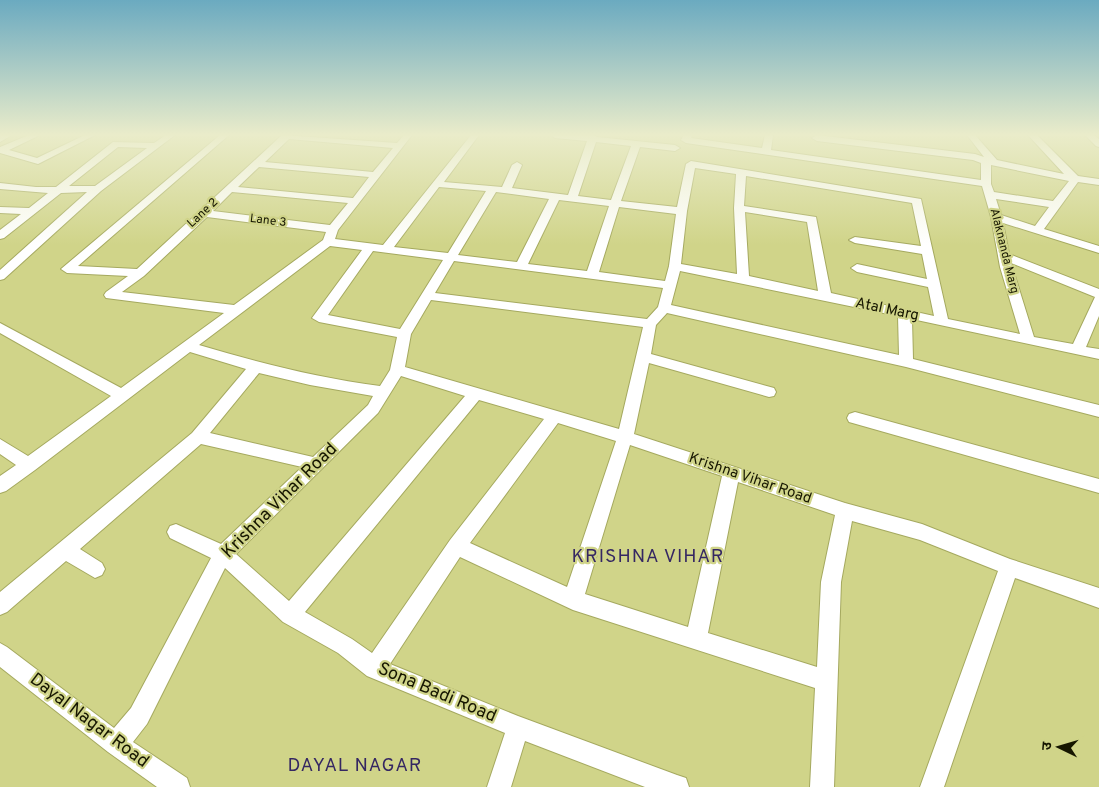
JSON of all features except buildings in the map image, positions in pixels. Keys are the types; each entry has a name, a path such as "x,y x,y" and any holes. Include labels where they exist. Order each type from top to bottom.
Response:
{"street":[{"path":"0,236 80,172"},
{"path":"0,276 97,189 121,172"},
{"path":"140,273 67,269 182,172"},
{"name":"Lane 2","path":"237,310 110,296 140,273 247,172"},
{"path":"340,172 376,175"},
{"path":"0,486 237,310 331,236 355,201 379,172"},
{"path":"386,249 446,172"},
{"name":"Krishna Vihar Road","path":"116,744 139,716 224,554 373,409 385,392 397,370 404,334 451,257 512,172"},
{"path":"572,198 581,172"},
{"path":"592,275 615,203 629,172"},
{"path":"573,600 626,437 650,324 664,308 675,266 690,172"},
{"path":"744,278 739,208 741,172 917,201 942,322"},
{"path":"917,172 1056,205"},
{"name":"Alaknanda Marg","path":"989,172 988,190 1004,256 1028,339"},
{"path":"1038,172 1099,182"},
{"path":"1068,172 1075,179"},
{"path":"1038,230 1075,179"},
{"path":"436,184 500,189 682,212"},
{"path":"0,186 6,188 57,190 97,189"},
{"path":"228,189 355,201"},
{"path":"521,266 556,196"},
{"path":"739,208 812,219 826,296"},
{"path":"0,210 31,211"},
{"name":"Lane 3","path":"202,213 331,236 370,247 670,285"},
{"path":"996,217 1099,250"},
{"path":"855,240 928,252"},
{"path":"370,247 319,318 404,334"},
{"path":"1004,256 1099,294"},
{"name":"Atal Marg","path":"675,266 744,278 905,315 1099,354"},
{"path":"857,268 934,284"},
{"path":"427,296 650,324"},
{"path":"1078,350 1099,300"},
{"path":"664,308 906,362 1099,411"},
{"path":"905,315 906,362"},
{"path":"0,327 122,395"},
{"path":"188,346 255,368 355,389 385,392"},
{"path":"642,356 769,392"},
{"path":"0,605 198,437 255,368"},
{"name":"Krishna Vihar Road","path":"397,370 626,437 845,511 922,532 1009,567 1099,598"},
{"path":"290,615 476,393"},
{"path":"376,668 457,546 555,416"},
{"path":"856,418 1099,486"},
{"path":"198,437 316,464"},
{"path":"0,445 29,465"},
{"path":"696,639 731,473"},
{"path":"822,787 831,582 845,511"},
{"name":"Sona Badi Road","path":"176,532 224,554 290,615 345,646 376,668 518,727 668,785"},
{"path":"457,546 573,600 826,681"},
{"path":"65,550 95,569"},
{"path":"932,787 1009,567"},
{"name":"Dayal Nagar Road","path":"0,654 116,744 178,787"},
{"path":"499,787 518,727"}],"district":[{"name":"KRISHNA VIHAR","path":"648,557"},
{"name":"DAYAL NAGAR","path":"355,766"}]}
